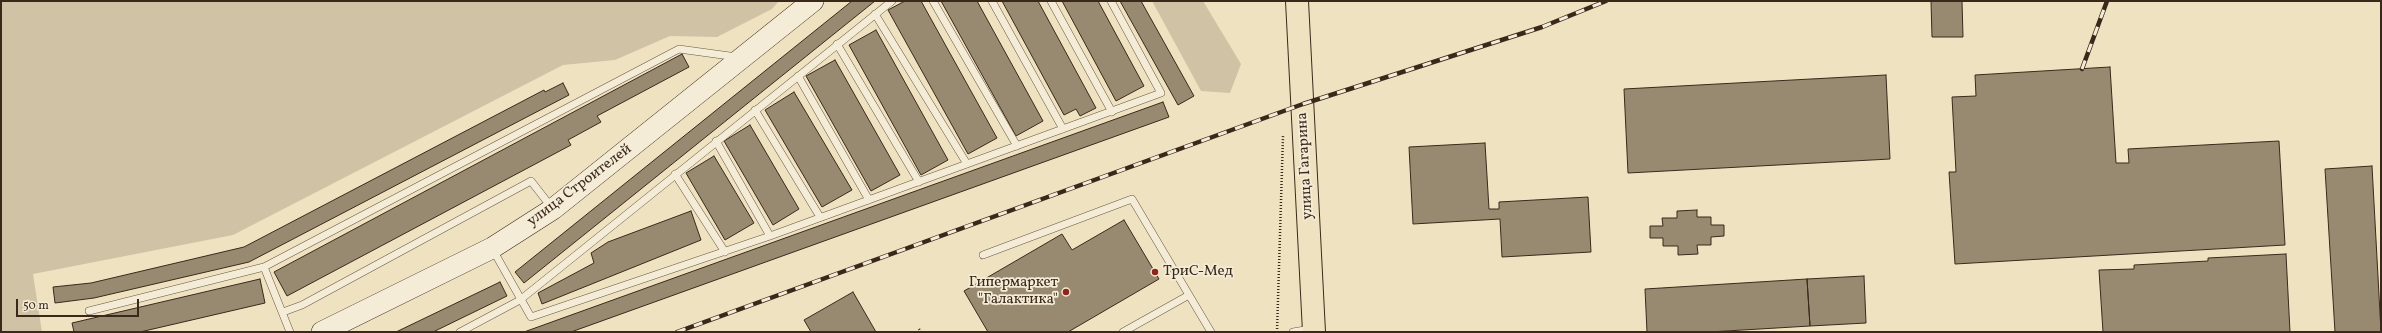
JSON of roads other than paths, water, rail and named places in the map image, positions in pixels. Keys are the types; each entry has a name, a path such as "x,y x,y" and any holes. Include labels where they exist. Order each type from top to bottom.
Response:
{"main road":[{"name":"улица Строителей","path":"322,332 492,248 553,209 813,1"},
{"name":"улица Гагарина","path":"1297,1 1307,331"}],"lane":[{"path":"460,332 520,300 754,110 892,1"},
{"path":"933,1 1017,146"},
{"path":"992,1 1063,129"},
{"path":"1051,1 1112,112"},
{"path":"492,248 520,300 532,317 725,252 1161,94 1111,1"},
{"path":"875,14 967,164"},
{"path":"838,44 919,182"},
{"path":"90,311 264,268 679,49 743,57"},
{"path":"798,76 869,200"},
{"path":"754,110 820,218"},
{"path":"716,141 770,236"},
{"path":"675,174 725,252"},
{"path":"282,312 309,302 532,181 553,209"},
{"path":"983,256 1132,199 1211,332"},
{"path":"264,268 290,332"},
{"path":"1123,332 1189,295"}],"railway":[{"path":"677,332 1303,104 1542,27 1606,1"},
{"path":"2082,69 2107,1"}],"place":[{"name":"ТриС-Мед","path":"1155,272"},
{"name":"Гипермаркет \"Галактика\"","path":"1066,292"}]}
